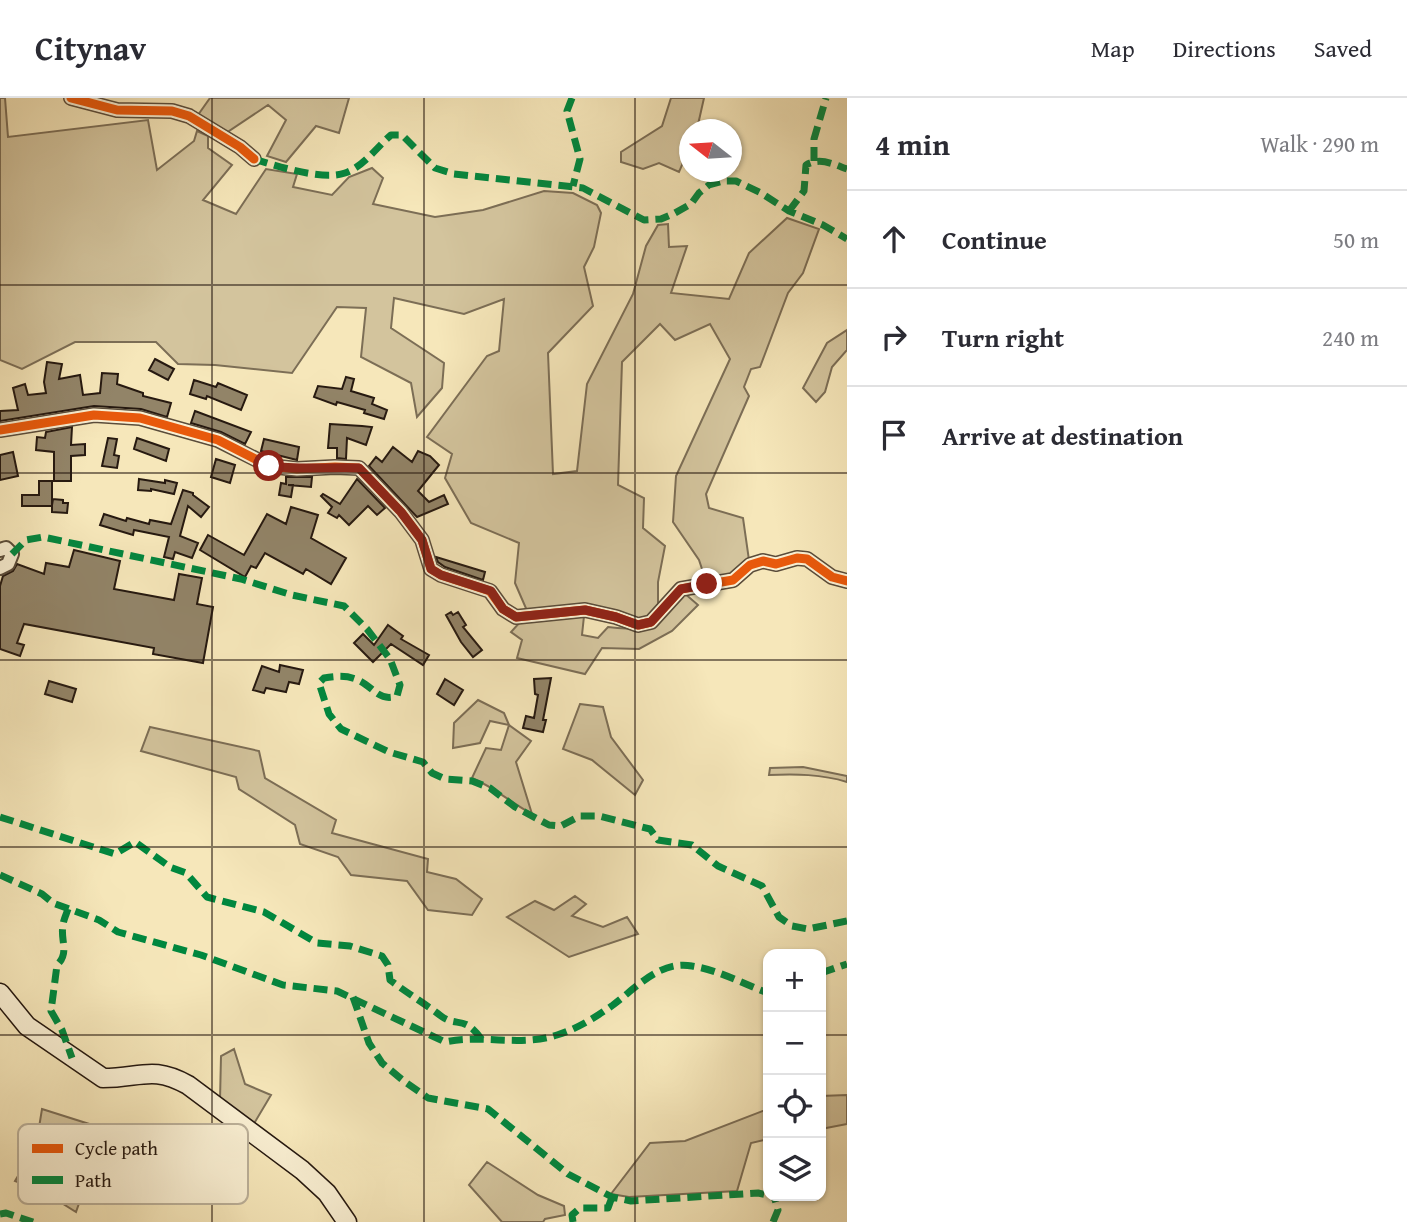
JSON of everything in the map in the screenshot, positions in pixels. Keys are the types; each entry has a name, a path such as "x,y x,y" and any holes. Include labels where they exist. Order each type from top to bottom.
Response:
{"main road":[{"path":"0,993 6,1004 27,1026 103,1078 158,1072 170,1076 240,1124"},
{"path":"248,1130 302,1170 327,1193 347,1222"}],"street":[{"path":"71,98 94,101 117,110 172,111 189,116 240,147 254,159"},
{"path":"0,430 94,415 140,418 218,440 269,466 297,470 359,468 401,512 422,540 431,569 441,575 491,591 503,609 516,617 585,610 638,625 651,622 681,589 733,580 750,565 763,561 776,564 797,558 807,559 832,577 847,581"},
{"path":"0,550 6,548 12,554 8,564 0,568"}],"shaded area":[{"path":"0,98 5,98 8,137 148,120 157,170 194,141 197,131 208,136 208,148 232,165 203,200 236,214 266,169 297,174 293,187 332,195 349,177 372,168 383,178 373,204 435,217 483,210 544,191 573,193 597,205 601,213 594,247 584,267 593,306 548,353 553,474 577,471 587,384 633,294 646,246 658,225 668,224 669,247 687,246 671,293 729,299 749,253 787,218 819,229 803,273 788,293 760,367 751,369 744,387 749,396 706,494 709,508 743,518 749,560 728,577 705,578 699,560 673,522 676,476 730,359 710,324 675,340 660,324 622,362 618,485 644,498 643,528 665,546 658,582 658,608 647,618 637,622 614,613 528,613 515,583 519,543 471,523 445,478 452,454 427,437 487,356 499,351 504,299 464,314 394,298 391,328 444,363 442,388 417,417 411,383 361,357 366,308 337,307 292,373 178,364 156,342 75,342 22,369 0,360"},
{"path":"210,98 349,98 339,133 316,126 286,162 267,156 286,120 268,105 226,133 198,115"},
{"path":"671,98 704,98 699,119 679,119 679,172 659,163 643,169 621,162 621,152 662,126"},
{"path":"847,330 847,350 832,367 825,392 816,402 803,388 827,343"},
{"path":"683,592 698,605 672,631 639,649 602,648 585,674 517,658 522,640 511,632 521,621 568,614 584,616 582,635 598,638 608,627 634,628 651,623"},
{"path":"478,700 504,713 509,725 490,721 480,743 453,748 454,723"},
{"path":"580,704 603,707 611,737 643,780 635,795 592,760 563,749"},
{"path":"509,725 531,741 516,762 532,814 472,778 486,748 501,750"},
{"path":"150,727 259,751 265,778 336,820 332,833 428,859 427,872 456,879 482,899 472,915 428,910 407,881 351,875 338,857 300,844 295,825 239,789 236,777 141,751"},
{"path":"803,767 847,776 847,782 808,775 769,775 770,768"},
{"path":"575,896 586,904 572,916 603,927 627,917 638,934 569,957 507,917 535,901 554,910"},
{"path":"234,1049 245,1084 271,1095 252,1127 220,1100 221,1056"},
{"path":"847,1095 847,1124 826,1128 826,1096"},
{"path":"42,1109 89,1124 40,1124"},
{"path":"763,1111 763,1140 751,1143 737,1191 629,1197 611,1194 650,1143 685,1141"},
{"path":"487,1162 538,1195 564,1206 565,1215 545,1219 543,1222 502,1222 469,1185"},
{"path":"63,1204 79,1204 76,1212"}],"building":[{"path":"155,359 174,369 168,380 149,370"},
{"path":"47,362 62,364 59,379 80,375 83,395 100,393 102,373 118,374 117,384 143,393 143,396 171,403 167,417 141,409 94,406 0,421 0,411 18,410 13,388 25,384 28,395 46,393 44,382"},
{"path":"346,377 354,379 351,391 374,398 372,404 387,410 384,419 364,413 365,410 337,402 336,405 314,397 318,386 342,389"},
{"path":"194,380 216,387 218,383 247,395 241,410 207,396 206,399 190,394"},
{"path":"195,411 251,432 245,444 221,432 191,423"},
{"path":"330,424 372,427 366,445 347,438 346,459 337,458 337,448 328,448"},
{"path":"72,427 71,445 85,444 85,455 71,456 71,481 54,481 54,452 36,450 37,437 45,438 46,432"},
{"path":"108,438 117,439 114,455 119,456 117,468 102,466"},
{"path":"137,438 169,449 166,461 134,449"},
{"path":"264,439 299,447 297,460 261,451"},
{"path":"393,447 412,462 418,451 430,456 439,465 418,491 429,502 444,495 448,504 417,517 369,466 376,457 382,462"},
{"path":"13,452 18,476 0,480 0,455"},
{"path":"216,459 235,465 230,483 211,477"},
{"path":"286,477 312,477 311,487 293,485 291,497 279,495 281,483 286,484"},
{"path":"139,479 177,483 174,494 151,489 138,490"},
{"path":"357,479 385,508 377,515 368,506 349,525 339,515 337,518 328,513 332,507 321,496 323,494 340,504"},
{"path":"39,481 52,481 52,505 53,499 63,500 63,503 68,503 67,513 52,512 52,506 22,506 22,495 39,495"},
{"path":"183,490 193,493 209,507 201,517 188,506 180,536 198,543 192,558 175,552 173,559 164,557 169,537 134,530 133,535 100,525 104,514 126,521 127,518 149,524 150,520 171,524"},
{"path":"291,507 318,515 311,538 346,558 331,584 306,569 303,574 265,553 256,568 251,566 245,577 200,550 208,535 244,555 267,514 286,524"},
{"path":"74,550 120,561 114,589 174,600 179,574 202,578 197,604 213,607 203,663 153,654 154,648 24,624 17,643 24,645 20,656 0,649 0,586 3,576 13,571 17,564 44,574 46,563 69,567"},
{"path":"436,557 485,572 483,580 445,567"},
{"path":"451,612 453,615 458,612 466,625 463,627 482,650 473,657 446,615"},
{"path":"388,625 403,636 401,639 429,655 423,665 391,644 373,662 354,643 363,634 374,645"},
{"path":"280,665 303,670 299,684 289,682 286,692 266,688 264,693 253,690 262,666 279,672"},
{"path":"551,678 543,732 523,728 526,716 534,718 538,695 535,694 534,679"},
{"path":"445,679 463,690 454,705 437,694"},
{"path":"49,681 76,689 72,702 45,694"}],"marked path":[{"path":"572,98 567,111 580,159 573,186"},
{"path":"814,161 814,139 826,98"},
{"path":"254,159 300,172 335,175 358,166 391,135 402,135 435,168 454,174 583,188 644,220 661,219 675,213 691,204 709,185 736,181 847,239"},
{"path":"789,211 804,191 806,165 821,161 847,169"},
{"path":"12,554 26,540 43,537 241,579 292,595 344,606 367,629 390,659 400,685 397,696 385,697 354,678 324,678 319,683 329,714 341,729 389,752 423,762 432,773 445,779 472,781 490,788 515,807 549,825 561,826 580,816 599,816 650,829 658,840 692,845 718,866 762,886 779,917 792,926 808,929 847,921"},
{"path":"0,817 115,854 135,842 170,867 186,873 207,897 264,912 317,943 350,946 382,956 388,965 390,980 447,1019 470,1027 482,1040"},
{"path":"0,875 42,894 53,903 99,920 118,932 201,955 283,985 337,991 445,1042 473,1039 529,1040 557,1035 593,1018 659,971 680,965 712,971 763,991"},
{"path":"68,909 62,931 64,951 57,965 51,1011 62,1030 72,1058"},
{"path":"826,971 847,964"},
{"path":"353,997 369,1043 382,1063 405,1082 428,1098 488,1109 568,1174 612,1197 631,1201 763,1194"},
{"path":"573,1222 572,1215 580,1208 608,1208 612,1197"},
{"path":"773,1222 778,1210 775,1201"},
{"path":"0,1214 6,1213 33,1222"}],"cycle path":[{"path":"71,98 117,110 172,111 189,116 240,147 254,159"},
{"path":"0,430 94,415 140,418 218,440 269,466 297,469 359,468 401,512 422,540 431,569 441,575 490,591 503,609 516,617 585,610 638,625 651,622 681,589 733,580 750,565 763,561 776,564 797,558 807,559 832,577 847,581"}],"route":[{"path":"269,466 297,470 359,468 401,512 422,540 431,569 441,575 491,591 503,609 516,617 585,610 638,625 651,622 660,615 681,589 707,584"}]}
